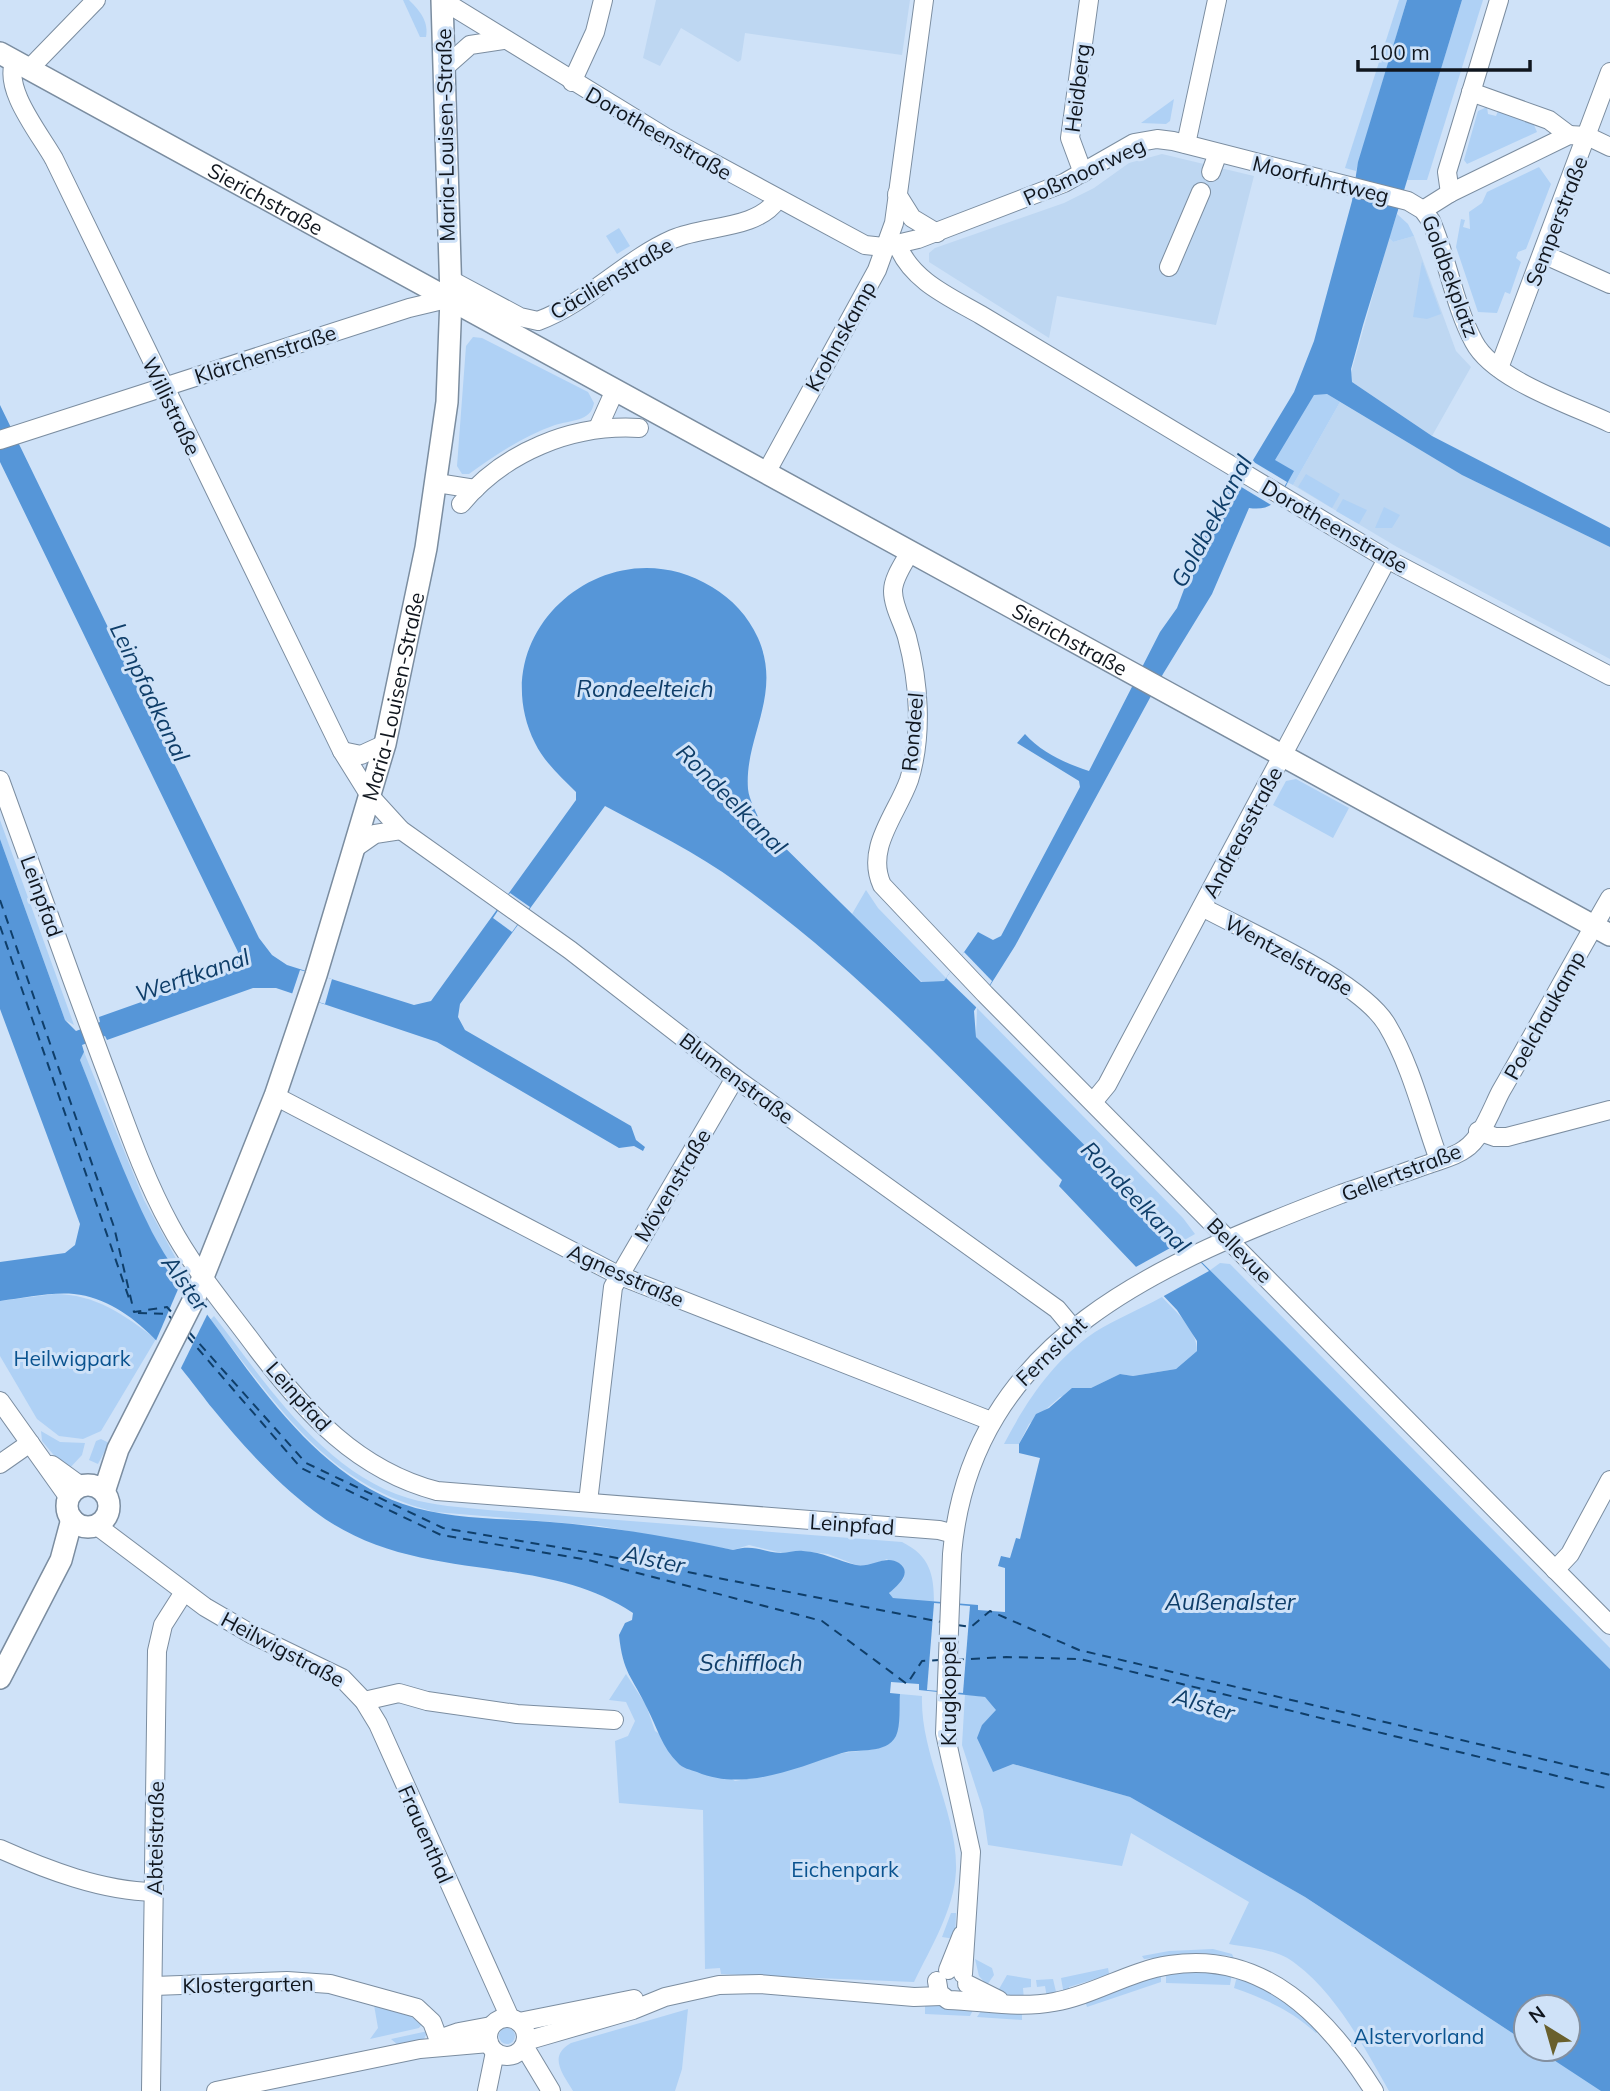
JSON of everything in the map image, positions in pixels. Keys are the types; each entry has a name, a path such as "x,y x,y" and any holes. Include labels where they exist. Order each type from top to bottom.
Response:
{"main road":[{"name":"Maria-Louisen-Straße","path":"0,1678 166,1359 195,1297 275,1096 309,999 385,744 436,483 447,402 450,289 442,0"},
{"name":"Sierichstraße","path":"15,61 450,289 531,344 1602,931"}],"street":[{"path":"15,61 96,0"},
{"name":"Dorotheenstraße","path":"442,0 572,82 777,200 853,241 891,246 923,280 1387,559 1610,676"},
{"path":"572,82 595,32 603,0"},
{"name":"Krohnskamp","path":"766,473 891,246 924,0"},
{"name":"Heidberg","path":"1083,173 1070,138 1089,0"},
{"path":"1186,144 1217,0"},
{"path":"1450,193 1447,172 1499,0"},
{"path":"444,68 470,45 503,40"},
{"name":"Willistraße","path":"15,61 10,72 12,87 54,159 342,751 370,796"},
{"name":"Semperstraße","path":"1499,368 1543,254 1578,136 1610,72"},
{"path":"1471,92 1549,120 1578,136 1610,147"},
{"name":"Goldbekplatz","path":"1578,136 1450,193 1423,210 1434,228 1474,343 1499,368 1610,422"},
{"name":"Poßmoorweg","path":"891,246 936,233 1045,191 1142,140 1165,139 1186,144"},
{"name":"Moorfuhrtweg","path":"1186,144 1404,200 1423,210"},
{"path":"1211,172 1218,153"},
{"path":"1169,267 1201,192"},
{"path":"897,194 912,218 936,233"},
{"name":"Cäcilienstraße","path":"520,317 533,321 544,319 663,244 688,234 759,216 770,210 777,200"},
{"path":"1543,254 1610,284"},
{"name":"Sierichstraße","path":"450,289 520,317"},
{"name":"Klärchenstraße","path":"7,437 408,308 450,289"},
{"path":"520,317 531,344"},
{"path":"598,428 615,390"},
{"path":"461,505 475,489 511,461 541,445 598,428 639,428"},
{"path":"436,483 475,489"},
{"name":"Rondeel","path":"877,870 878,846 909,780 915,748 915,678 906,633 893,595 895,581 910,552"},
{"name":"Andreasstraße","path":"1093,1102 1107,1085 1387,559"},
{"path":"342,751 361,755 385,744"},
{"name":"Leinpfad","path":"0,780 92,1033 158,1201 203,1277 306,1407 349,1448 388,1475 437,1491 954,1534"},
{"name":"Blumenstraße","path":"370,796 401,830 523,916 735,1078 1057,1309 1072,1327"},
{"path":"355,848 375,834 401,830"},
{"name":"Bellevue","path":"877,870 888,894 985,994 1610,1625"},
{"name":"Poelchaukamp","path":"1478,1132 1602,931 1610,898"},
{"name":"Wentzelstraße","path":"1202,907 1336,979 1371,1005 1396,1044 1439,1160"},
{"name":"Mövenstraße","path":"588,1502 610,1302 618,1275 735,1078"},
{"name":"Agnesstraße","path":"275,1096 618,1275 991,1421"},
{"name":"Gellertstraße","path":"1230,1239 1466,1149 1478,1132 1507,1137 1610,1110"},
{"name":"Fernsicht","path":"954,1534 971,1466 991,1421 1030,1367 1072,1327 1146,1281 1230,1239"},
{"name":"Heilwigstraße","path":"0,1401 45,1461 88,1506 132,1549 184,1592 253,1635 334,1673 364,1700 399,1693 427,1701 517,1714 614,1720"},
{"path":"0,1464 30,1443"},
{"path":"1555,1570 1570,1554 1610,1480"},
{"name":"Krugkoppel","path":"953,1984 964,1928 971,1852 947,1753 945,1691 954,1534"},
{"name":"Abteistraße","path":"152,2091 157,1651 163,1625 184,1592"},
{"name":"Frauenthal","path":"364,1700 378,1724 485,1969 507,2036"},
{"path":"0,1849 94,1883 133,1892 154,1892"},
{"path":"216,2091 440,2043 507,2036 635,1999 666,1997 735,1983 891,1993 953,1984 1012,2005 1050,2003 1081,1996 1145,1971 1171,1965 1237,1968 1280,1988 1308,2006 1330,2029 1374,2091"},
{"name":"Klostergarten","path":"154,1986 294,1981 330,1984 417,2008 432,2022 440,2043"},
{"path":"487,2091 507,2036"},
{"path":"507,2036 540,2091"},
{"path":"507,2036 551,2091"}],"shaded area":[{"path":"656,0 910,0 902,55 745,33 741,60 738,62 681,28 660,66 643,58"},
{"path":"1162,154 1254,176 1216,325 1057,296 1049,338 929,262 929,253 935,248 1064,203 1094,188 1129,163"},
{"path":"1414,236 1456,351 1471,367 1432,436 1352,382 1351,373 1389,238 1393,242"},
{"path":"1340,402 1462,475 1610,547 1610,659 1397,547 1293,485"}],"green space":[{"path":"403,0 409,0 422,16 427,31 426,37 420,37"},
{"path":"1399,0 1407,0 1356,171 1345,168"},
{"path":"1462,0 1483,0 1427,180 1407,180"},
{"path":"1174,99 1170,121 1166,124 1141,123"},
{"path":"1487,107 1488,114 1496,116 1498,111 1534,125 1537,132 1467,164 1464,160 1478,111"},
{"path":"1539,167 1551,184 1526,249 1518,252 1516,258 1521,262 1510,294 1505,292 1497,313 1478,312 1456,247 1461,219 1465,220 1463,227 1470,229 1469,212 1482,203 1487,192"},
{"path":"1397,214 1408,224 1414,236 1393,242 1389,238"},
{"path":"619,228 630,246 617,254 606,236"},
{"path":"1422,261 1441,314 1427,319 1413,317"},
{"path":"473,337 482,338 588,392 594,403 589,414 532,435 469,474 462,474 457,466 466,346"},
{"path":"1314,394 1327,394 1340,402 1293,485 1287,482 1293,471 1274,460"},
{"path":"1306,474 1340,494 1332,508 1298,487"},
{"path":"1343,499 1367,510 1359,524 1336,511"},
{"path":"1384,507 1400,515 1392,528 1375,528"},
{"path":"1296,779 1349,808 1333,838 1273,805 1286,781"},
{"path":"0,820 74,1025 65,1020 0,839"},
{"path":"866,890 878,908 946,978 944,981 922,982 852,914"},
{"path":"977,1008 1183,1218 1195,1234 1181,1242 976,1037"},
{"path":"84,1052 144,1200 185,1275 181,1282 150,1229 124,1174 80,1060"},
{"path":"1220,1263 1230,1264 1610,1648 1610,1669 1209,1271"},
{"name":"Heilwigpark","path":"54,1294 96,1302 121,1314 156,1339 101,1431 83,1439 59,1436 37,1419 0,1356 0,1301"},
{"path":"1162,1297 1190,1328 1197,1351 1176,1369 1133,1376 1120,1374 1091,1388 1060,1397 1029,1424 1019,1444 1004,1444 1042,1382 1066,1356 1095,1332"},
{"path":"214,1316 276,1396 323,1447 349,1468 377,1485 408,1498 438,1505 488,1510 902,1542 919,1553 928,1567 933,1583 934,1603 893,1598 889,1593 904,1578 887,1559 868,1566 856,1565 828,1554 802,1551 782,1553 749,1545 733,1550 600,1526 435,1512 396,1499 362,1482 306,1437 281,1410 210,1320"},
{"path":"41,1431 60,1442 85,1443 82,1455 67,1471 42,1441"},
{"path":"101,1439 109,1443 98,1464 89,1460 96,1441"},
{"name":"Eichenpark","path":"626,1674 646,1705 655,1731 735,1781 770,1775 843,1753 877,1749 896,1736 900,1694 922,1696 927,1740 951,1827 956,1871 946,1914 914,1982 721,1974 720,1968 705,1969 703,1810 619,1803 615,1741 628,1736 635,1721 626,1702 609,1700"},
{"name":"Alstervorland","path":"965,1694 985,1697 997,1710 982,1725 1013,1764 1130,1797 1305,1897 1512,2033 1512,2063 1559,2063 1610,2091 1389,2091 1337,2006 1311,1977 1281,1955 1229,1944 1249,1902 1131,1833 1122,1866 988,1845 983,1810 962,1745"},
{"path":"951,1913 956,1913 955,1939 942,1937"},
{"path":"1213,1949 1232,1954 1235,1961 1230,1956 1200,1953 1144,1959 1142,1956 1169,1951"},
{"path":"975,1959 992,1968 994,1975 987,1985 979,1976"},
{"path":"1108,1968 1110,1979 1105,1976 1069,1987 1070,1993 1064,1995 1061,1978"},
{"path":"1166,1972 1232,1973 1230,1985 1166,1983"},
{"path":"1161,1973 1161,1982 1087,2007 1085,2001"},
{"path":"1007,1975 1031,1979 1031,1987 1023,1988 1024,2000 994,1990 999,1989"},
{"path":"1237,1976 1282,1998 1321,2029 1316,2033 1277,2006 1234,1988"},
{"path":"1053,1979 1057,1996 1047,1998 1045,1986 1037,1987 1036,1980"},
{"path":"925,2000 975,2006 970,2016 925,2014"},
{"path":"374,2005 404,2012 422,2024 419,2028 370,2039 378,2028"},
{"path":"983,2008 1022,2011 1022,2020 977,2017"},
{"path":"688,2009 682,2069 675,2091 573,2091 561,2071 560,2053 571,2043"},
{"path":"504,2028 510,2028 515,2036 513,2042 504,2044 499,2039 499,2033"},
{"path":"428,2031 423,2041 398,2045 391,2039"}],"water":[{"path":"1407,0 1462,0 1363,325 1351,369 1352,382 1432,436 1610,528 1610,547 1462,475 1327,394 1314,395 1275,460 1294,471 1273,504 1249,508 1212,594 1163,674 1015,946 974,1011 976,1037 1610,1669 1610,2091 1601,2091 1558,2063 1582,2063 1582,1993 1512,1993 1512,2033 1305,1897 1130,1797 1013,1764 993,1772 977,1738 982,1725 996,1710 985,1697 919,1690 919,1684 891,1682 890,1693 900,1694 899,1721 896,1736 886,1746 842,1753 788,1771 751,1779 715,1778 684,1768 672,1757 664,1744 626,1667 619,1635 625,1623 632,1620 633,1613 596,1593 557,1581 434,1560 393,1550 353,1535 314,1511 273,1476 213,1409 170,1355 136,1322 117,1308 74,1294 0,1301 0,1262 65,1253 75,1245 80,1224 0,1009 0,839 65,1020 76,1031 100,1022 99,1017 226,972 234,964 238,952 0,462 0,405 259,938 272,955 287,965 414,1005 431,1001 576,800 576,792 543,757 535,743 523,702 525,662 540,628 564,599 596,579 633,569 673,571 712,587 744,615 758,638 765,659 765,697 748,770 751,802 761,824 921,982 944,981 978,932 993,940 1001,936 1080,787 1079,781 1017,743 1025,734 1054,757 1089,771 1160,632 1177,608 1192,568 1192,555 1226,491 1238,485 1294,392 1314,341 1352,201 1358,162","holes":["605,806 690,852 782,916 866,987 946,1063 1062,1180 1059,1186 1177,1310 1197,1341 1197,1351 1176,1369 1133,1376 1120,1374 1091,1388 1072,1388 1049,1408 1036,1414 1019,1444 1019,1453 1040,1458 1020,1539 1016,1538 1010,1558 1001,1556 998,1566 1005,1568 1005,1612 978,1610 978,1605 893,1598 889,1593 903,1579 905,1571 899,1563 889,1560 856,1565 810,1552 781,1553 753,1548 733,1550 596,1527 457,1516 403,1504 374,1491 323,1455 257,1383 159,1245 114,1147 80,1060 84,1052 82,1045 105,1036 107,1040 253,988 276,988 437,1042 619,1148 634,1146 643,1151 645,1147 636,1140 631,1126 465,1030 458,1017 460,1004"]}],"pier":[{"path":"1252,461 1287,482 1273,506 1238,485"},
{"path":"510,893 530,907 512,932 493,918"},
{"path":"964,952 992,981 977,1008 946,978"},
{"path":"300,970 332,979 325,1004 292,994"},
{"path":"1181,1242 1209,1271 1162,1297 1134,1268"},
{"path":"182,1280 208,1313 180,1370 155,1343"},
{"path":"934,1603 970,1606 963,1693 927,1690"}],"ferry route":[{"path":"0,900 114,1227 134,1312 167,1307 174,1315"},
{"path":"0,926 130,1301"},
{"path":"138,1313 167,1314 172,1319"},
{"path":"189,1332 306,1463 443,1528 586,1552 941,1622"},
{"path":"187,1336 301,1468 441,1535 588,1560 822,1621 907,1684 922,1661 939,1660"},
{"path":"957,1625 971,1627 990,1611 1079,1650 1610,1775"},
{"path":"955,1660 1006,1657 1080,1659 1610,1789"}],"water label":[{"name":"Goldbekkanal","path":"1211,521"},
{"name":"Rondeelteich","path":"645,688"},
{"name":"Leinpfadkanal","path":"150,692"},
{"name":"Rondeelkanal","path":"732,799"},
{"name":"Werftkanal","path":"192,975"},
{"name":"Rondeelkanal","path":"1136,1197"},
{"name":"Alster","path":"186,1283"},
{"name":"Alster","path":"654,1559"},
{"name":"Außenalster","path":"1230,1601"},
{"name":"Schiffloch","path":"751,1662"},
{"name":"Alster","path":"1204,1704"}]}
